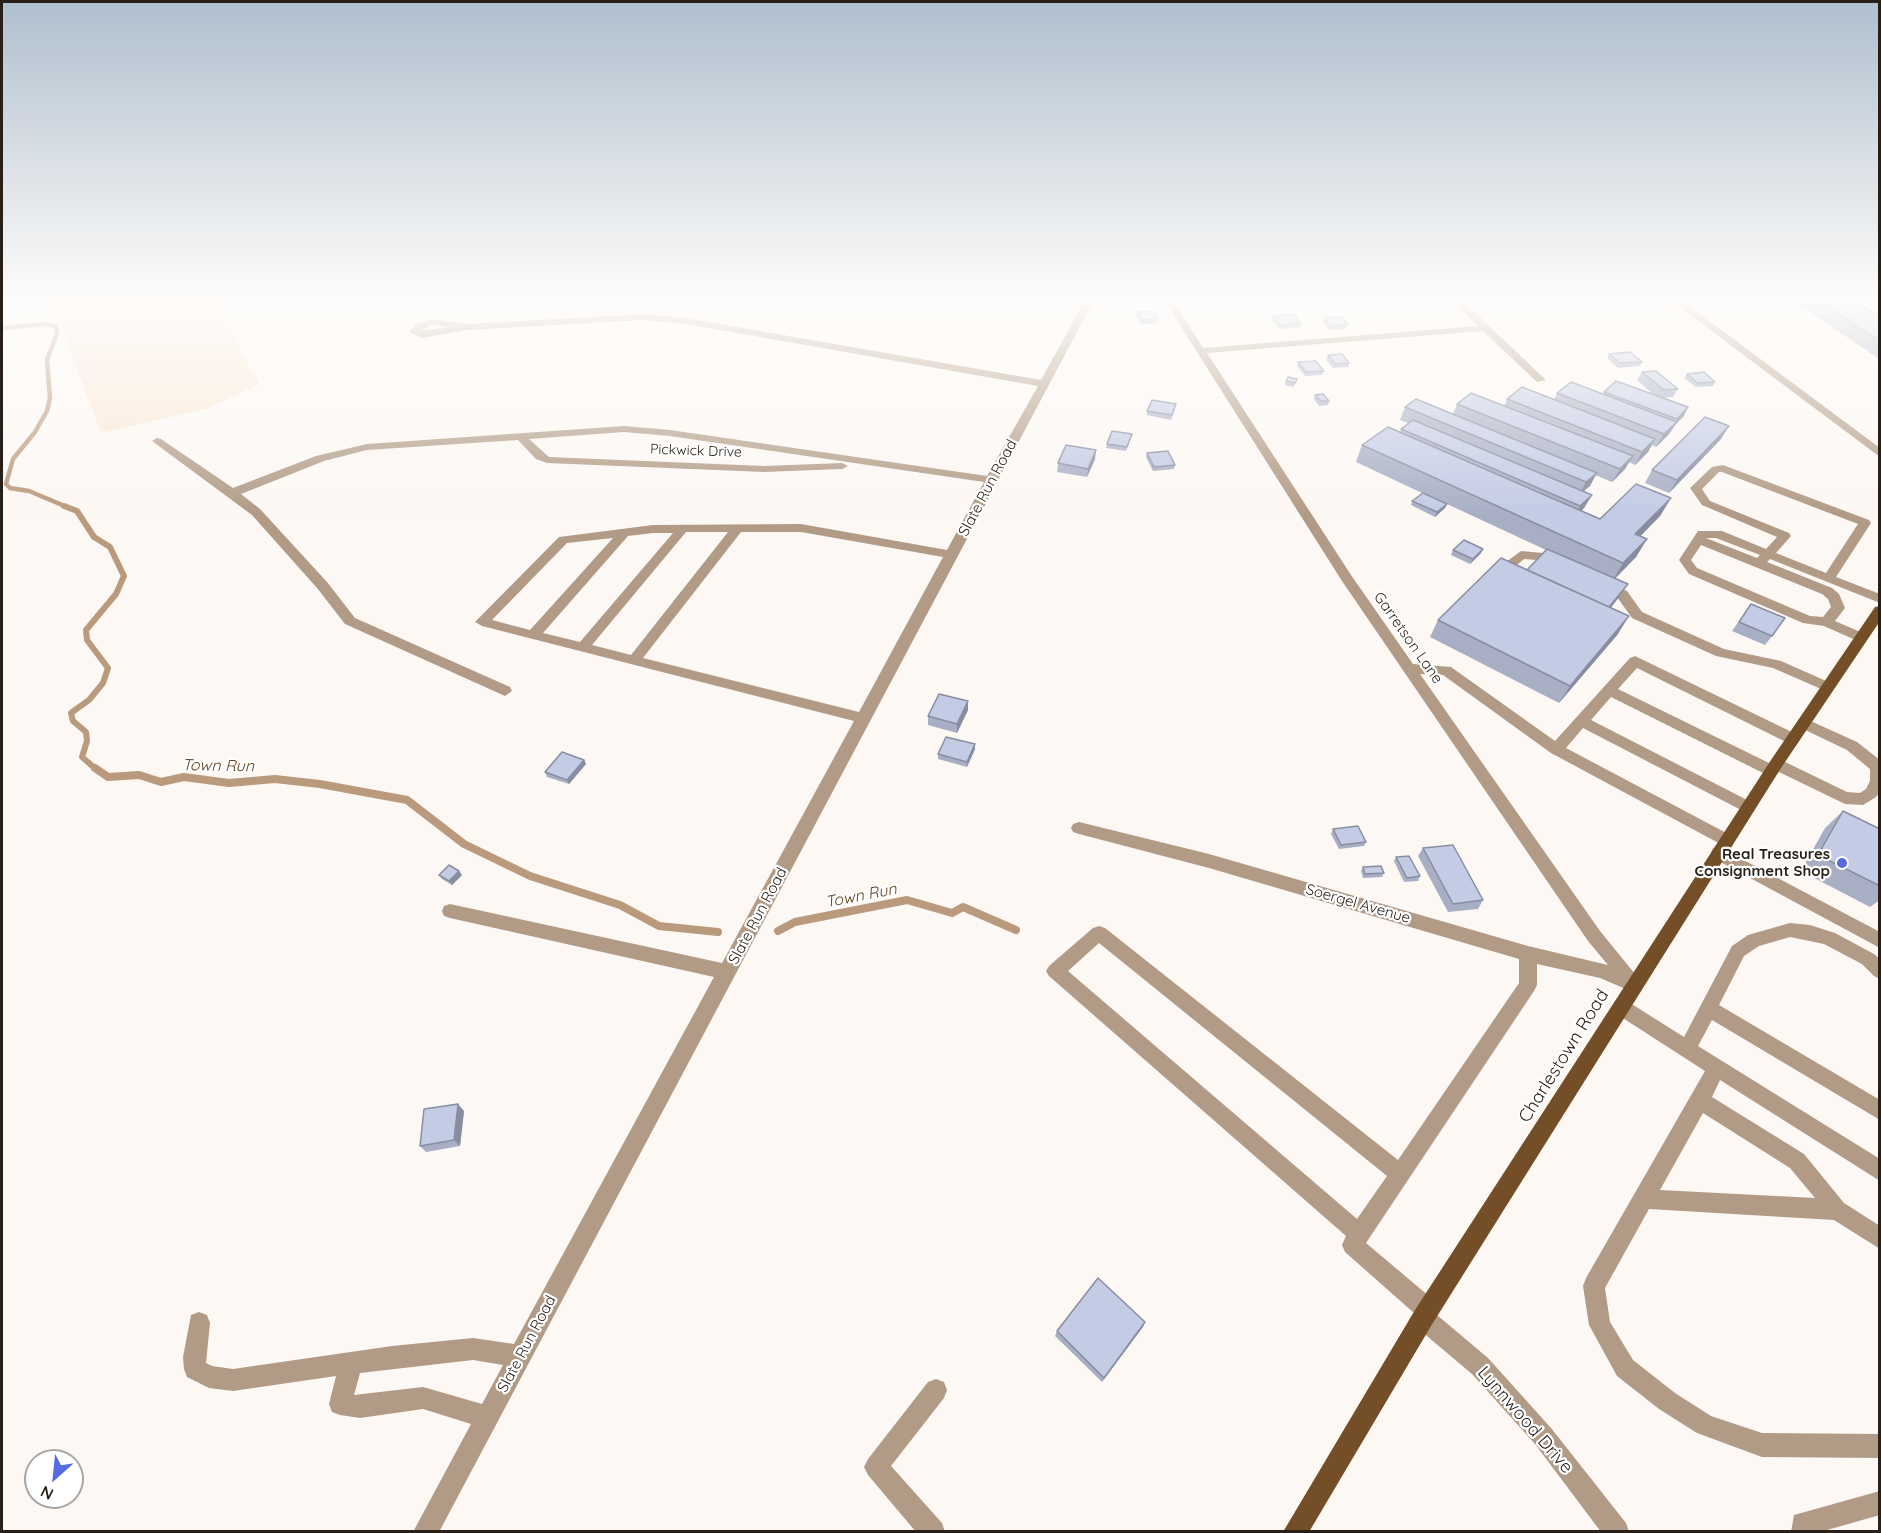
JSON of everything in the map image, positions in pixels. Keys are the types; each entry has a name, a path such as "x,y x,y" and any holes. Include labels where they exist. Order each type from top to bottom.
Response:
{"main road":[{"name":"Charlestown Road","path":"1295,1532 1425,1314 1722,847 1880,610"}],"street":[{"path":"974,372 1045,384"},
{"name":"Slate Run Road","path":"425,1532 991,480 1052,372"},
{"name":"Garretson Lane","path":"1212,372 1408,669 1594,936 1635,985"},
{"path":"1531,372 1540,380"},
{"path":"1770,372 1880,454"},
{"name":"Pickwick Drive","path":"232,493 320,458 368,447 624,429 670,433 991,480"},
{"name":"Pickwick Drive","path":"521,437 540,457 547,460 764,469 878,464"},
{"path":"158,441 232,493 272,528 351,621 506,691"},
{"path":"1759,564 1785,536 1706,503 1696,488 1716,469 1723,468 1880,529"},
{"path":"1829,578 1865,523"},
{"path":"864,718 482,622 563,540 624,532 682,529 801,528 952,555"},
{"path":"583,647 682,529"},
{"path":"634,660 737,529"},
{"path":"533,635 624,532"},
{"path":"1860,637 1826,622 1808,620 1693,571 1685,560 1702,534 1718,534 1880,598"},
{"path":"1698,540 1827,591 1834,597 1838,608 1826,622"},
{"path":"1506,568 1521,555 1539,556 1570,571"},
{"path":"1591,580 1623,594 1637,615 1721,653 1776,664 1828,687"},
{"path":"1556,749 1635,662 1793,739"},
{"path":"1408,669 1446,670 1556,749 1880,941"},
{"path":"1610,690 1845,798 1863,799 1871,793 1878,781 1877,767 1867,756 1852,746 1804,723"},
{"path":"1581,721 1748,807"},
{"name":"Soergel Avenue","path":"1079,828 1209,861 1528,954 1602,971 1635,985"},
{"path":"450,911 728,972"},
{"path":"1687,1049 1738,951 1754,940 1790,930 1810,932 1829,938 1868,959 1880,971"},
{"path":"1400,1174 1100,933 1055,971 1359,1234 1400,1174 1528,985 1528,954"},
{"path":"1621,1007 1880,1171"},
{"path":"1708,1008 1880,1111"},
{"path":"1716,1068 1645,1199 1594,1286 1600,1325 1626,1368 1667,1401 1705,1425 1762,1445 1880,1446"},
{"path":"1700,1100 1797,1161 1838,1210 1880,1239"},
{"path":"1645,1199 1838,1210"},
{"name":"Lynnwood Drive","path":"1359,1234 1352,1245 1480,1366 1544,1436 1617,1532"},
{"path":"199,1323 194,1357 195,1369 209,1377 233,1380 473,1349 520,1356"},
{"path":"351,1363 340,1404 360,1407 423,1398 487,1416"},
{"path":"933,1532 876,1467 936,1390"},
{"path":"1803,1532 1803,1524 1880,1503"}],"shaded area":[{"path":"78,372 252,372 259,384 209,408 101,433"}],"building":[{"path":"1642,372 1657,372 1678,389 1664,390"},
{"path":"1704,372 1715,382 1698,383 1687,374"},
{"path":"1288,377 1297,379 1295,383 1286,381"},
{"path":"1616,381 1688,407 1677,419 1604,392"},
{"path":"1571,382 1677,422 1664,434 1557,393"},
{"path":"1522,387 1655,439 1642,452 1507,399"},
{"path":"1471,393 1633,456 1620,469 1457,404"},
{"path":"1323,394 1329,401 1321,401 1315,395"},
{"path":"1416,399 1597,473 1586,482 1405,407"},
{"path":"1152,400 1176,404 1172,415 1147,411"},
{"path":"1705,417 1729,426 1677,480 1652,470"},
{"path":"1413,420 1592,495 1580,506 1401,429"},
{"path":"1388,427 1600,519 1636,484 1671,498 1635,534 1647,539 1623,563 1362,445"},
{"path":"1112,431 1132,434 1127,447 1107,444"},
{"path":"1066,445 1096,450 1088,469 1058,463"},
{"path":"1168,451 1175,465 1154,467 1147,453"},
{"path":"1423,493 1447,504 1437,512 1412,501"},
{"path":"1464,540 1483,549 1473,559 1453,550"},
{"path":"1547,549 1628,584 1609,607 1527,570"},
{"path":"1501,558 1629,616 1570,686 1438,620"},
{"path":"1751,604 1785,618 1772,636 1739,622"},
{"path":"939,694 968,701 957,724 928,716"},
{"path":"946,737 975,744 967,762 938,754"},
{"path":"562,752 584,760 567,780 545,772"},
{"path":"1843,811 1880,829 1880,886 1818,855"},
{"path":"1358,826 1366,842 1341,845 1333,829"},
{"path":"1453,845 1483,900 1453,904 1423,848"},
{"path":"1409,856 1420,876 1407,878 1396,857"},
{"path":"449,865 459,871 449,881 439,875"},
{"path":"1381,866 1384,873 1365,874 1363,867"},
{"path":"458,1104 454,1140 420,1146 424,1109"},
{"path":"1098,1278 1145,1322 1104,1378 1057,1331"}],"waterway":[{"name":"Town Run","path":"48,372 50,398 47,411 35,432 13,459 6,484 10,488 29,491 67,507"},
{"name":"Town Run","path":"64,506 77,511 94,537 110,547 124,576 116,594 86,630 87,640 108,668 103,683 89,700 71,713 73,721 86,732 87,741 82,757 97,770"},
{"name":"Town Run","path":"95,768 108,777 139,775 161,782 184,777 229,783 275,779 320,784 407,800 464,844 530,876 620,905 659,926 718,932"},
{"name":"Town Run","path":"778,931 795,922 907,900 952,913 963,907 1016,930"}],"place":[{"name":"Real Treasures Consignment Shop","path":"1842,863"}]}
